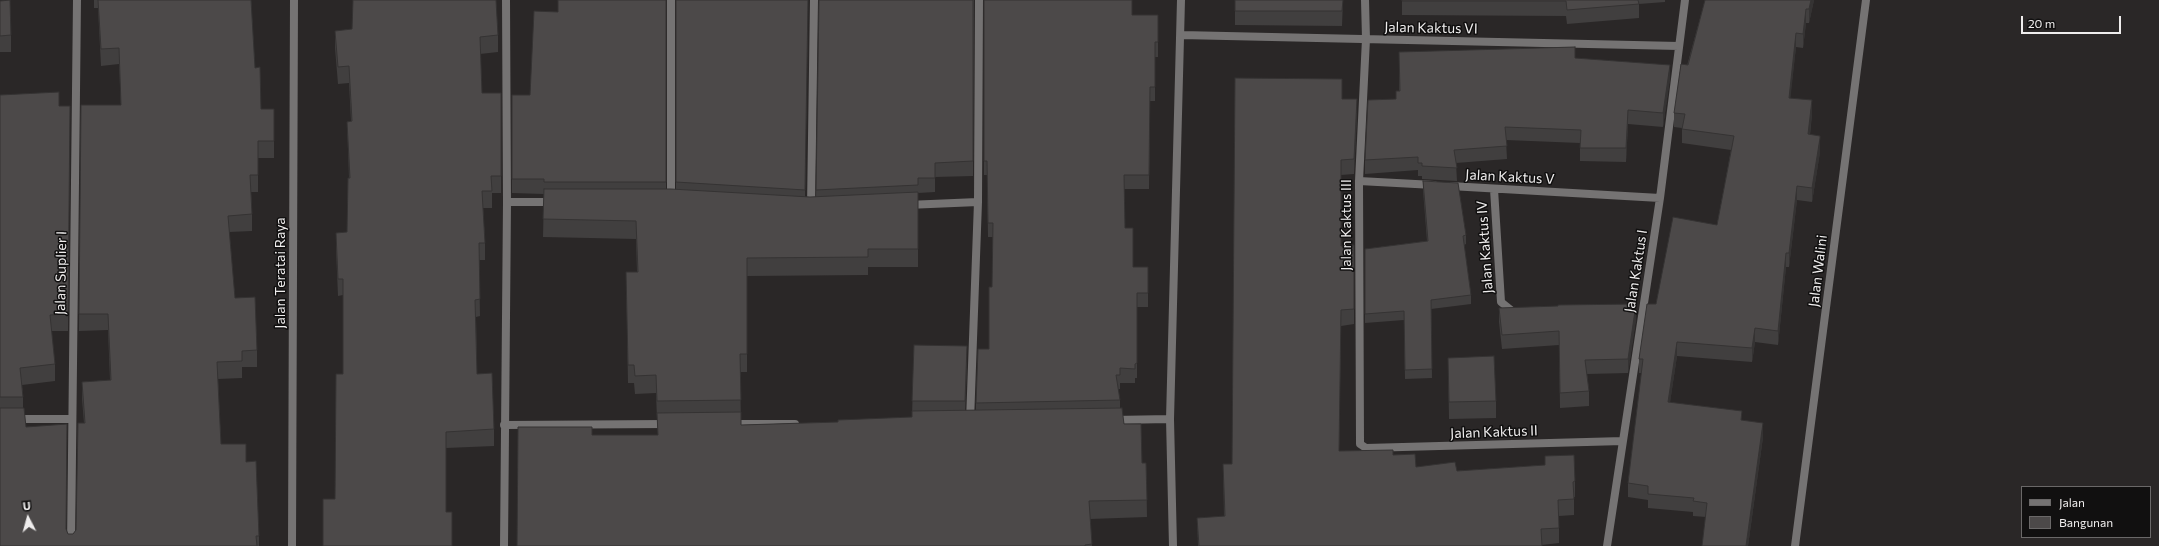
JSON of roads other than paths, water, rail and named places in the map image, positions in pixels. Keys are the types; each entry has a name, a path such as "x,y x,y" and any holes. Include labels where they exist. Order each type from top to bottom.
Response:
{"street":[{"name":"Jalan Suplier I","path":"71,546 77,0"},
{"name":"Jalan Teratai Raya","path":"292,546 294,0"},
{"path":"504,546 506,0"},
{"path":"671,0 671,202"},
{"path":"811,210 814,0"},
{"path":"970,423 978,202 979,0"},
{"path":"1173,546 1170,419 1181,0"},
{"name":"Jalan Kaktus III","path":"1365,0 1366,39 1359,181 1360,444 1366,448"},
{"name":"Jalan Kaktus I","path":"1607,546 1623,441 1639,312 1660,198 1685,0"},
{"name":"Jalan Walini","path":"1795,546 1866,0"},
{"name":"Jalan Kaktus VI","path":"1181,35 1679,46"},
{"name":"Jalan Kaktus V","path":"1359,181 1660,198"},
{"name":"Jalan Kaktus IV","path":"1494,189 1501,302 1514,314 1522,314"},
{"path":"506,202 561,202"},
{"path":"898,206 978,202"},
{"path":"0,419 72,419"},
{"path":"1106,420 1170,419"},
{"path":"504,425 678,424"},
{"path":"725,424 804,424"},
{"name":"Jalan Kaktus II","path":"1366,448 1623,441"}]}
